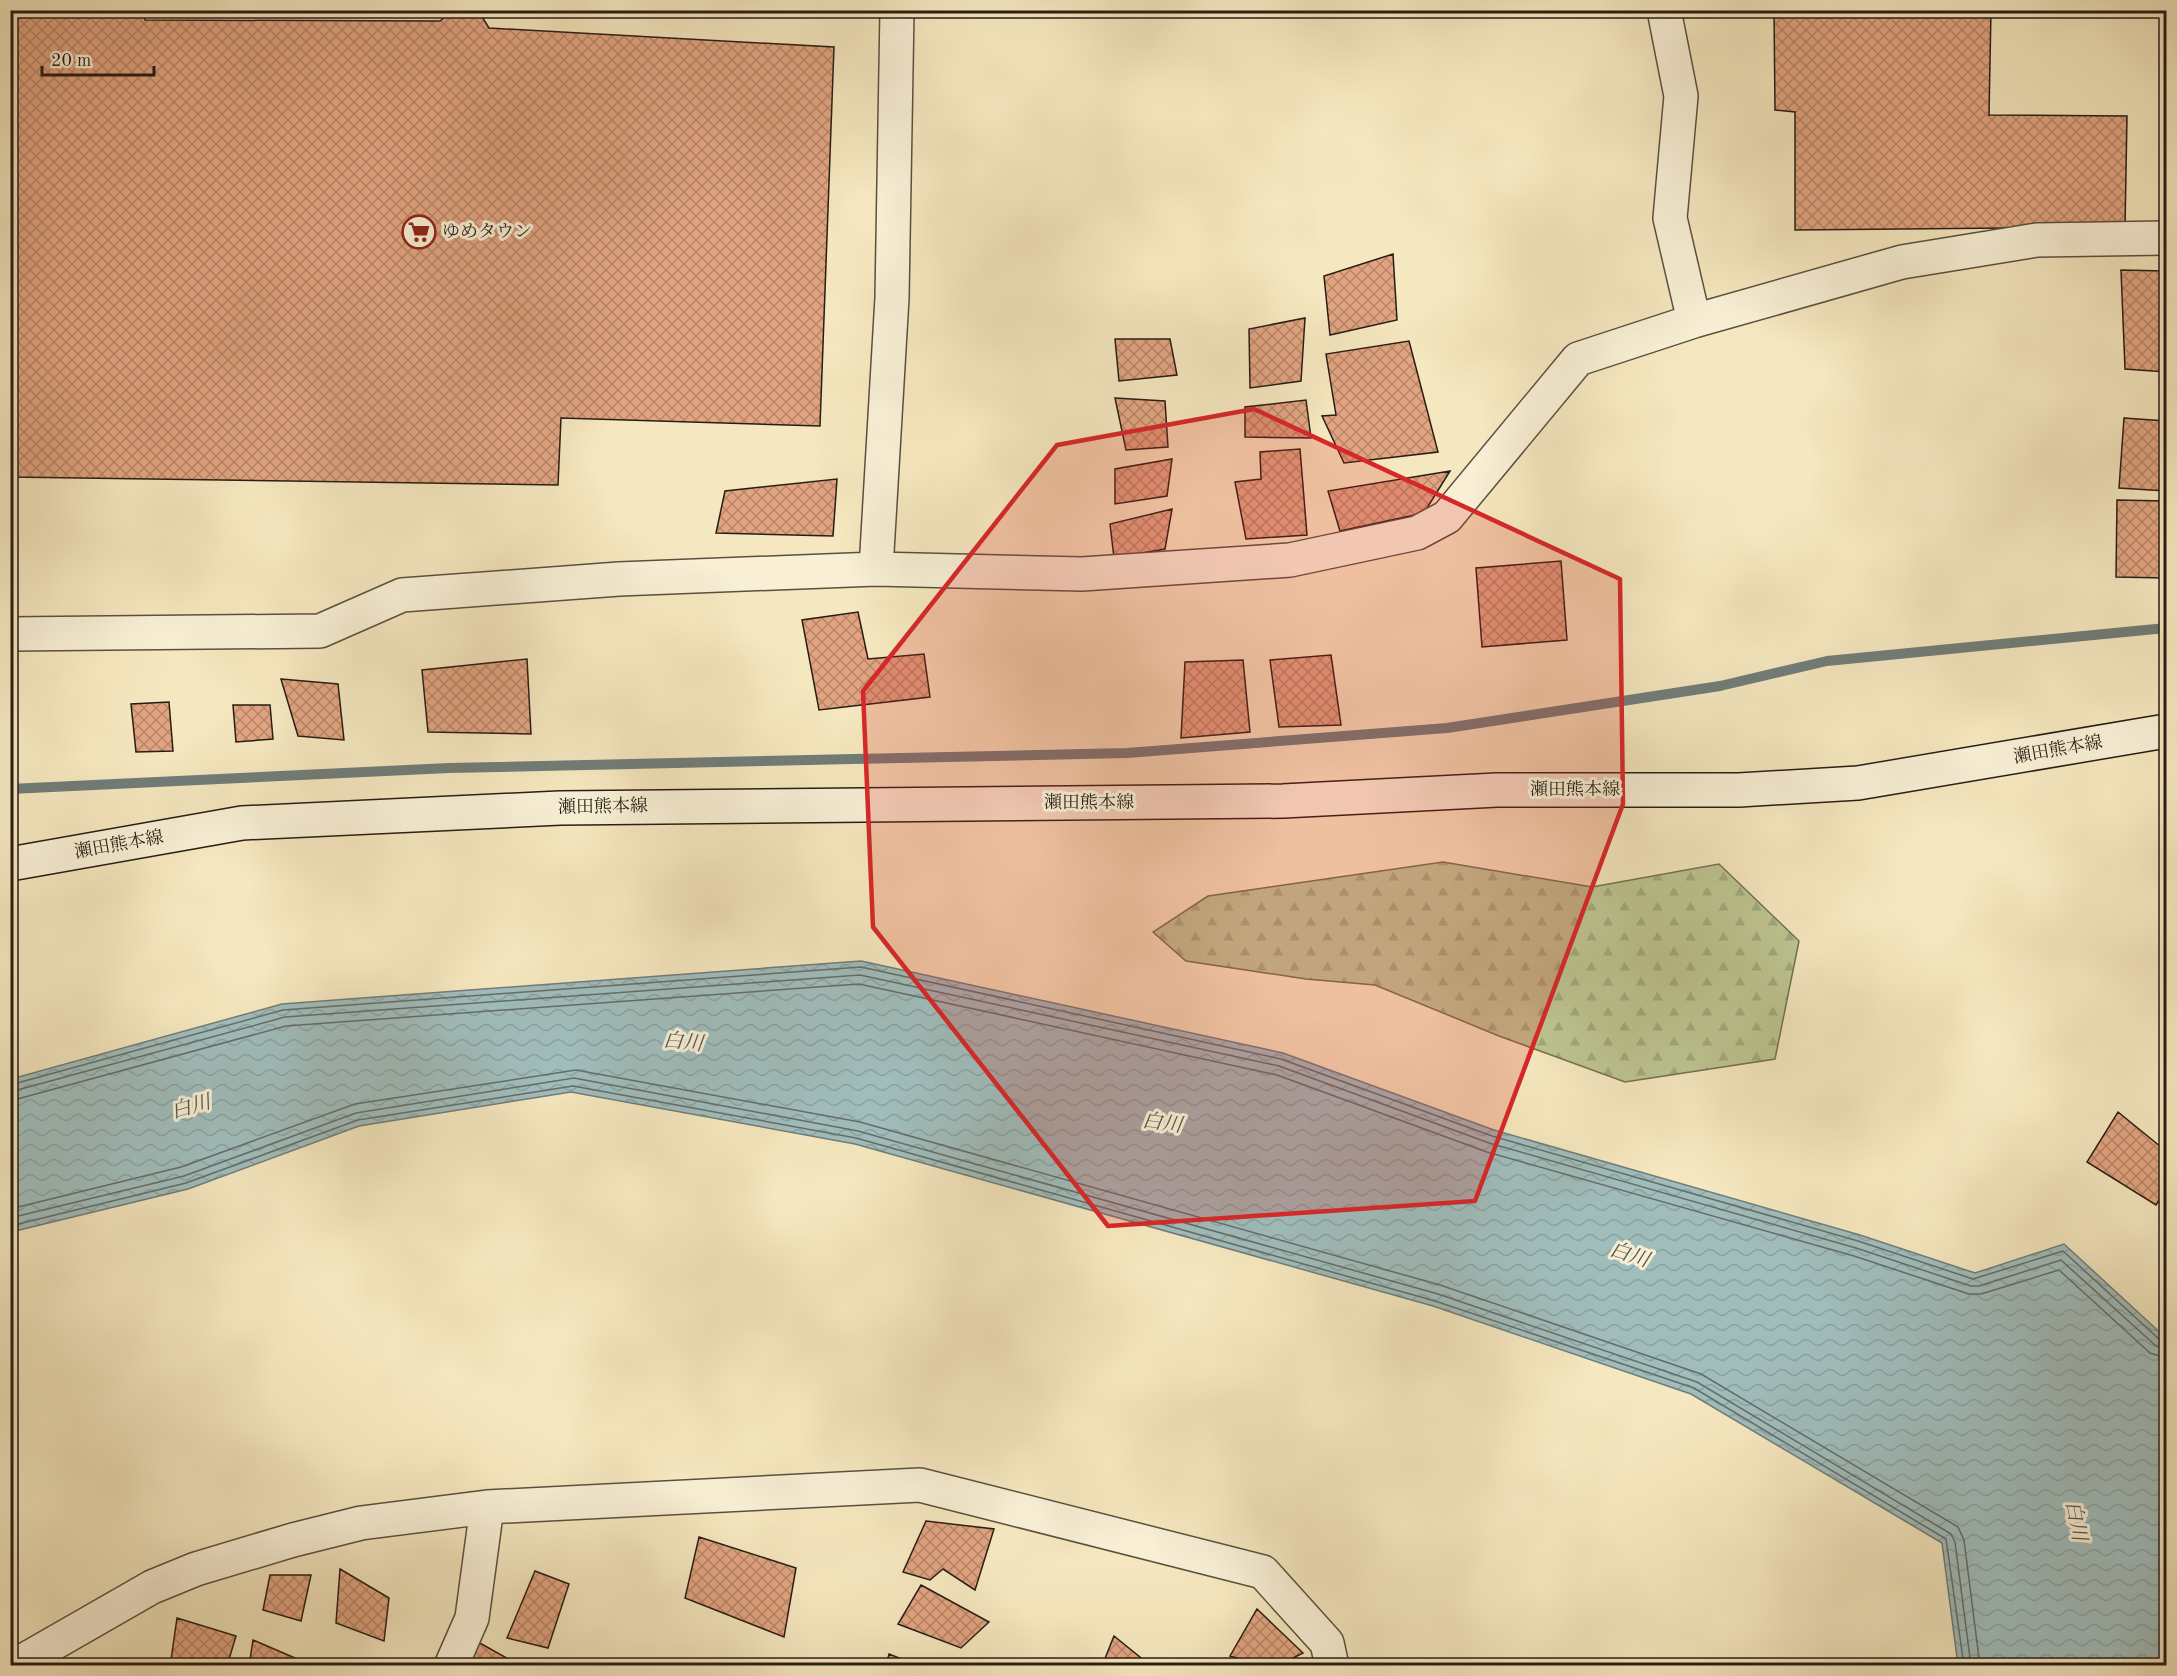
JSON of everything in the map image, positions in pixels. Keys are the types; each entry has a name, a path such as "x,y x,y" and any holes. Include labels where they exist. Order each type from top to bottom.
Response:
{"street":[{"path":"876,569 892,298 897,10"},
{"path":"1664,10 1682,96 1670,218 1694,321"},
{"path":"10,634 320,631 402,594 620,579 876,569 1082,574 1290,560 1417,533 1447,517 1578,359 1694,321 1902,262 2037,240 2166,238"},
{"name":"瀬田熊本線","path":"10,864 242,824 560,808 1283,801 1497,790 1739,790 1858,783 2166,731"},
{"path":"14,1665 143,1592 196,1569 255,1550 362,1523 487,1507 920,1485 1263,1572 1327,1643 1331,1665"},
{"path":"452,1665 472,1618 487,1507"}],"highlighted area":[{"path":"1254,409 1620,579 1623,804 1475,1201 1108,1226 873,927 863,691 1057,445"}],"green space":[{"path":"1443,862 1592,887 1719,864 1799,941 1775,1059 1625,1082 1499,1036 1375,985 1306,979 1186,961 1153,932 1208,896"}],"water":[{"name":"白川","path":"861,961 1283,1053 1494,1130 1860,1235 1975,1273 2064,1244 2166,1338 2166,1665 1958,1665 1942,1543 1691,1394 1433,1306 855,1144 571,1092 359,1126 188,1189 11,1232 11,1079 282,1004"}],"building":[{"name":"ゆめタウン","path":"13,10 143,10 145,20 440,21 453,10 473,10 479,12 489,28 834,47 820,426 561,418 558,485 10,477 10,12"},
{"path":"1774,10 1991,10 1989,115 2127,116 2125,227 1795,230 1795,112 1775,110"},
{"path":"1393,254 1397,320 1330,335 1324,276"},
{"path":"2121,270 2166,271 2166,372 2125,369"},
{"path":"1305,318 1301,381 1250,388 1249,329"},
{"path":"1115,339 1170,339 1177,375 1119,381"},
{"path":"1409,341 1438,452 1344,463 1322,416 1336,415 1326,354"},
{"path":"1115,398 1165,401 1168,447 1126,450"},
{"path":"1306,400 1311,438 1245,437 1245,407"},
{"path":"2124,418 2166,421 2166,491 2119,488"},
{"path":"1300,449 1307,535 1246,539 1235,482 1261,479 1260,452"},
{"path":"1172,459 1167,496 1115,504 1115,469"},
{"path":"1450,471 1424,513 1340,531 1328,491"},
{"path":"837,479 833,536 716,533 725,491"},
{"path":"2117,500 2166,501 2166,578 2116,577"},
{"path":"1172,509 1165,549 1114,558 1110,524"},
{"path":"1561,561 1567,640 1482,647 1476,568"},
{"path":"858,612 868,659 924,654 930,697 819,710 802,620"},
{"path":"1331,655 1341,725 1279,727 1270,660"},
{"path":"527,659 531,734 428,732 422,670"},
{"path":"1243,660 1250,732 1181,738 1185,662"},
{"path":"281,679 338,684 344,740 298,736"},
{"path":"169,702 173,751 136,752 131,704"},
{"path":"233,705 270,705 273,739 236,742"},
{"path":"2118,1112 2166,1151 2166,1189 2156,1205 2087,1162"},
{"path":"926,1521 994,1529 975,1590 943,1569 930,1580 903,1572"},
{"path":"699,1537 796,1568 784,1637 685,1598"},
{"path":"340,1569 389,1598 384,1641 336,1623"},
{"path":"535,1571 569,1584 548,1648 507,1638"},
{"path":"270,1575 311,1575 301,1621 263,1610"},
{"path":"921,1585 989,1622 961,1648 898,1624"},
{"path":"1257,1609 1303,1653 1277,1666 1262,1666 1230,1656"},
{"path":"177,1618 236,1636 227,1666 184,1666 171,1660"},
{"path":"1114,1636 1151,1666 1102,1666"},
{"path":"253,1640 302,1661 301,1666 249,1666"},
{"path":"478,1642 521,1666 469,1666"},
{"path":"889,1654 919,1666 886,1666"},
{"path":"771,1661 795,1666 768,1666"}],"waterway":[{"path":"10,789 449,768 1127,753 1447,728 1720,686 1827,661 2166,628"}],"place":[{"name":"ゆめタウン","path":"419,232"}]}
